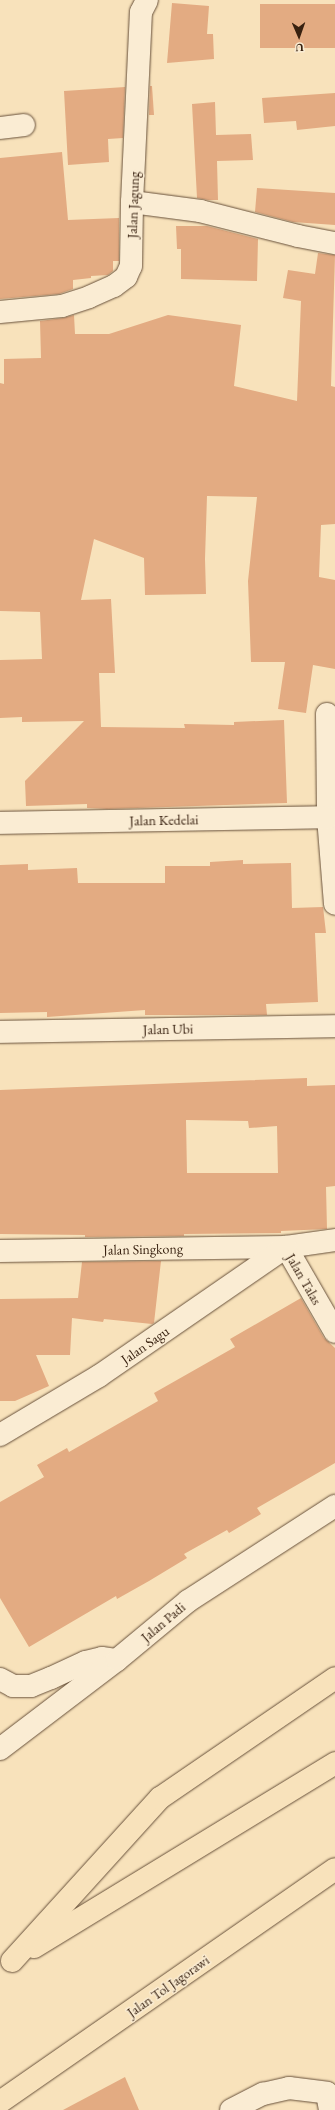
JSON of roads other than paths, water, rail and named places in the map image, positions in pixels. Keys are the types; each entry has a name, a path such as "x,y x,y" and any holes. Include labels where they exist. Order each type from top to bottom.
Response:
{"highway":[{"path":"6,1963 160,1798 335,1678"},
{"path":"6,1963 335,1763"},
{"name":"Jalan Tol Jagorawi","path":"0,2102 335,1869"}],"street":[{"name":"Jalan Jagung","path":"0,312 62,306 114,286 126,277 131,266 132,202 141,12 147,0"},
{"path":"0,128 24,124"},
{"path":"132,202 200,211 298,236 335,243"},
{"path":"327,714 328,817 335,904"},
{"name":"Jalan Kedelai","path":"0,823 328,817"},
{"name":"Jalan Ubi","path":"0,1032 335,1026"},
{"name":"Jalan Talas","path":"335,1240 286,1247 335,1332"},
{"name":"Jalan Singkong","path":"0,1251 286,1247"},
{"name":"Jalan Sagu","path":"0,1435 99,1376 286,1247"},
{"name":"Jalan Padi","path":"0,1749 117,1660 188,1601 335,1506"},
{"path":"0,1678 13,1686 31,1686 86,1662 102,1658 117,1660"},
{"path":"231,2110 263,2094 288,2088 331,2099"}]}
